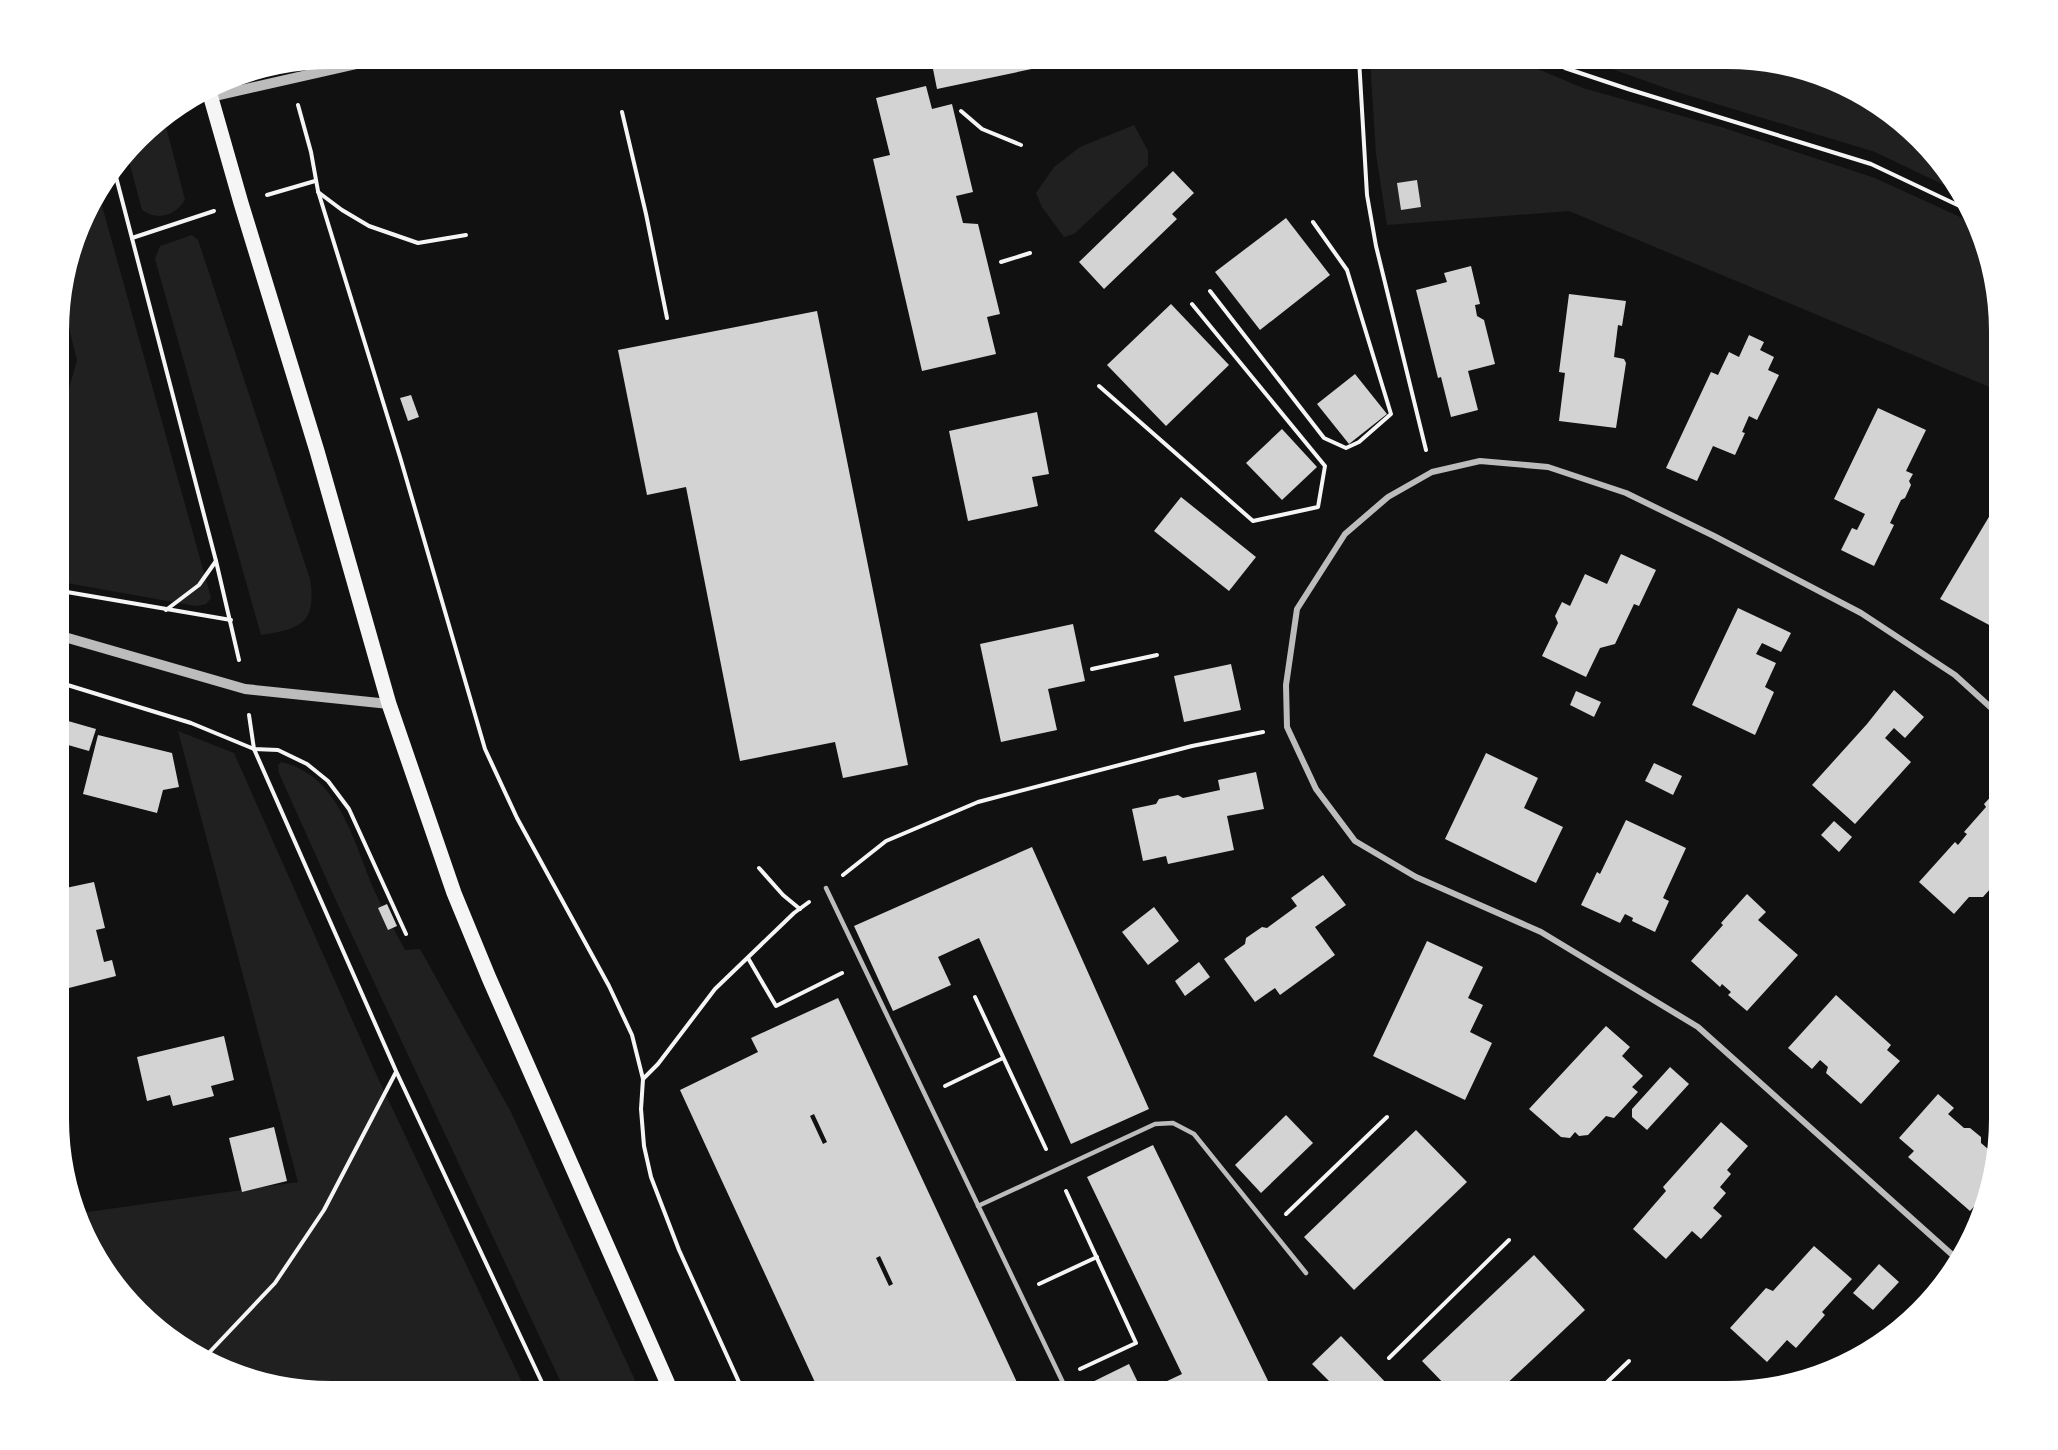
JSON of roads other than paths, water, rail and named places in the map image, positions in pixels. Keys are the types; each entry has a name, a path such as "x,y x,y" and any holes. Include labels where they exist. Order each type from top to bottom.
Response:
{"main road":[{"path":"211,98 317,451 389,704 454,893 489,978 667,1381"}],"street":[{"path":"228,90 329,69"},
{"path":"1951,1254 1698,1027 1541,932 1416,877 1355,841 1316,789 1287,727 1286,685 1298,609 1345,534 1388,497 1432,472 1480,461 1548,466 1624,492 1861,613 1955,675 1989,706"},
{"path":"69,638 245,689 389,704"}],"lane":[{"path":"826,888 1062,1381"},
{"path":"978,1206 1155,1124 1173,1123 1194,1134 1306,1273"}]}
